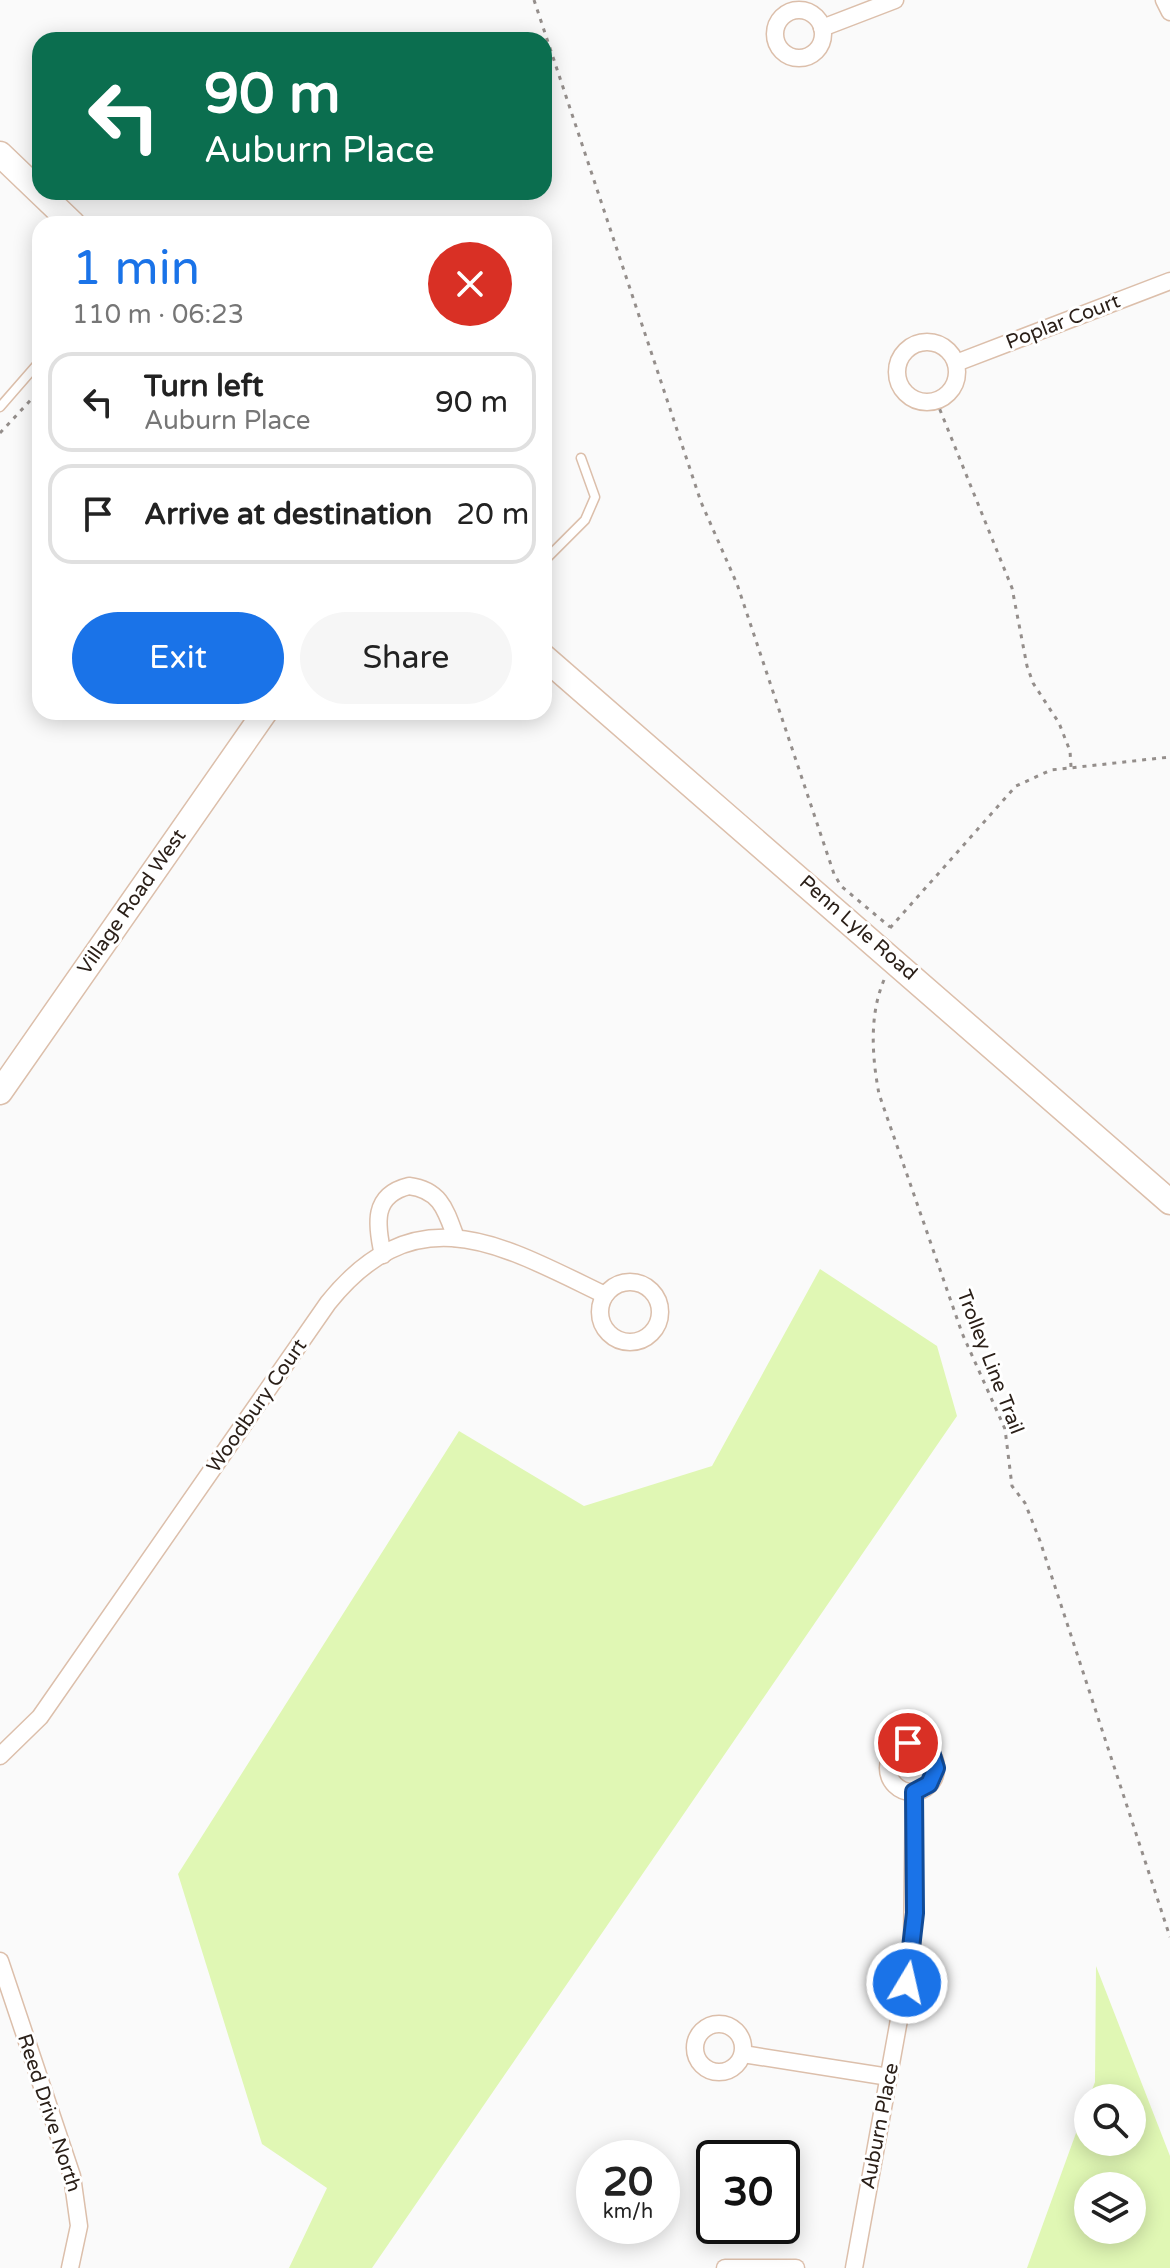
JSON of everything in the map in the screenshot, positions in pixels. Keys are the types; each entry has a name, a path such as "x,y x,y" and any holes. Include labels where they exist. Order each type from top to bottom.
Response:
{"street":[{"path":"822,28 895,0"},
{"path":"1164,0 1170,12"},
{"path":"0,154 32,185"},
{"path":"48,200 65,216"},
{"name":"Poplar Court","path":"956,363 1170,281"},
{"path":"930,342 942,346 956,363 954,384 945,396 936,400 921,401 903,389 897,372 899,361 912,346 930,342"},
{"name":"Penn Lyle Road","path":"552,664 1170,1202"},
{"name":"Village Road West","path":"0,1092 259,720"},
{"path":"383,1255 377,1217 380,1205 398,1189 423,1188 434,1193 443,1203 456,1238"},
{"name":"Woodbury Court","path":"0,1756 40,1717 328,1303 360,1270 383,1255 432,1239 456,1238 504,1247 605,1295"},
{"name":"Auburn Place","path":"854,2268 912,1948 914,1792"},
{"name":"Reed Drive North","path":"1,1964 72,2176 79,2226 70,2268"},
{"path":"743,2054 889,2077"},
{"path":"725,2268 796,2268"}],"lane":[{"path":"0,407 32,370"},
{"path":"552,553 585,520 595,497 581,458"}],"path":[{"path":"534,0 545,32"},
{"path":"552,54 701,502 737,584 834,874 841,886 890,927 1002,798 1034,777 1071,767 1170,757"},
{"path":"0,433 32,399"},
{"path":"936,400 1012,588 1022,648 1033,683 1059,723 1070,751 1071,767"},
{"name":"Trolley Line Trail","path":"886,975 876,999 873,1063 879,1094 962,1333 1005,1429 1012,1486 1025,1503 1040,1541 1170,1937"}],"green space":[{"path":"820,1269 937,1346 957,1416 372,2268 289,2268 327,2188 262,2144 178,1874 459,1431 584,1506 712,1466"},
{"path":"1096,1966 1142,2084 1095,2082"},
{"path":"1146,2094 1170,2156 1170,2268 1027,2268 1074,2139 1074,2156 1146,2156"}],"route":[{"path":"907,1983 915,1913 914,1792 923,1790 936,1773 931,1752 916,1743 908,1743"}]}
